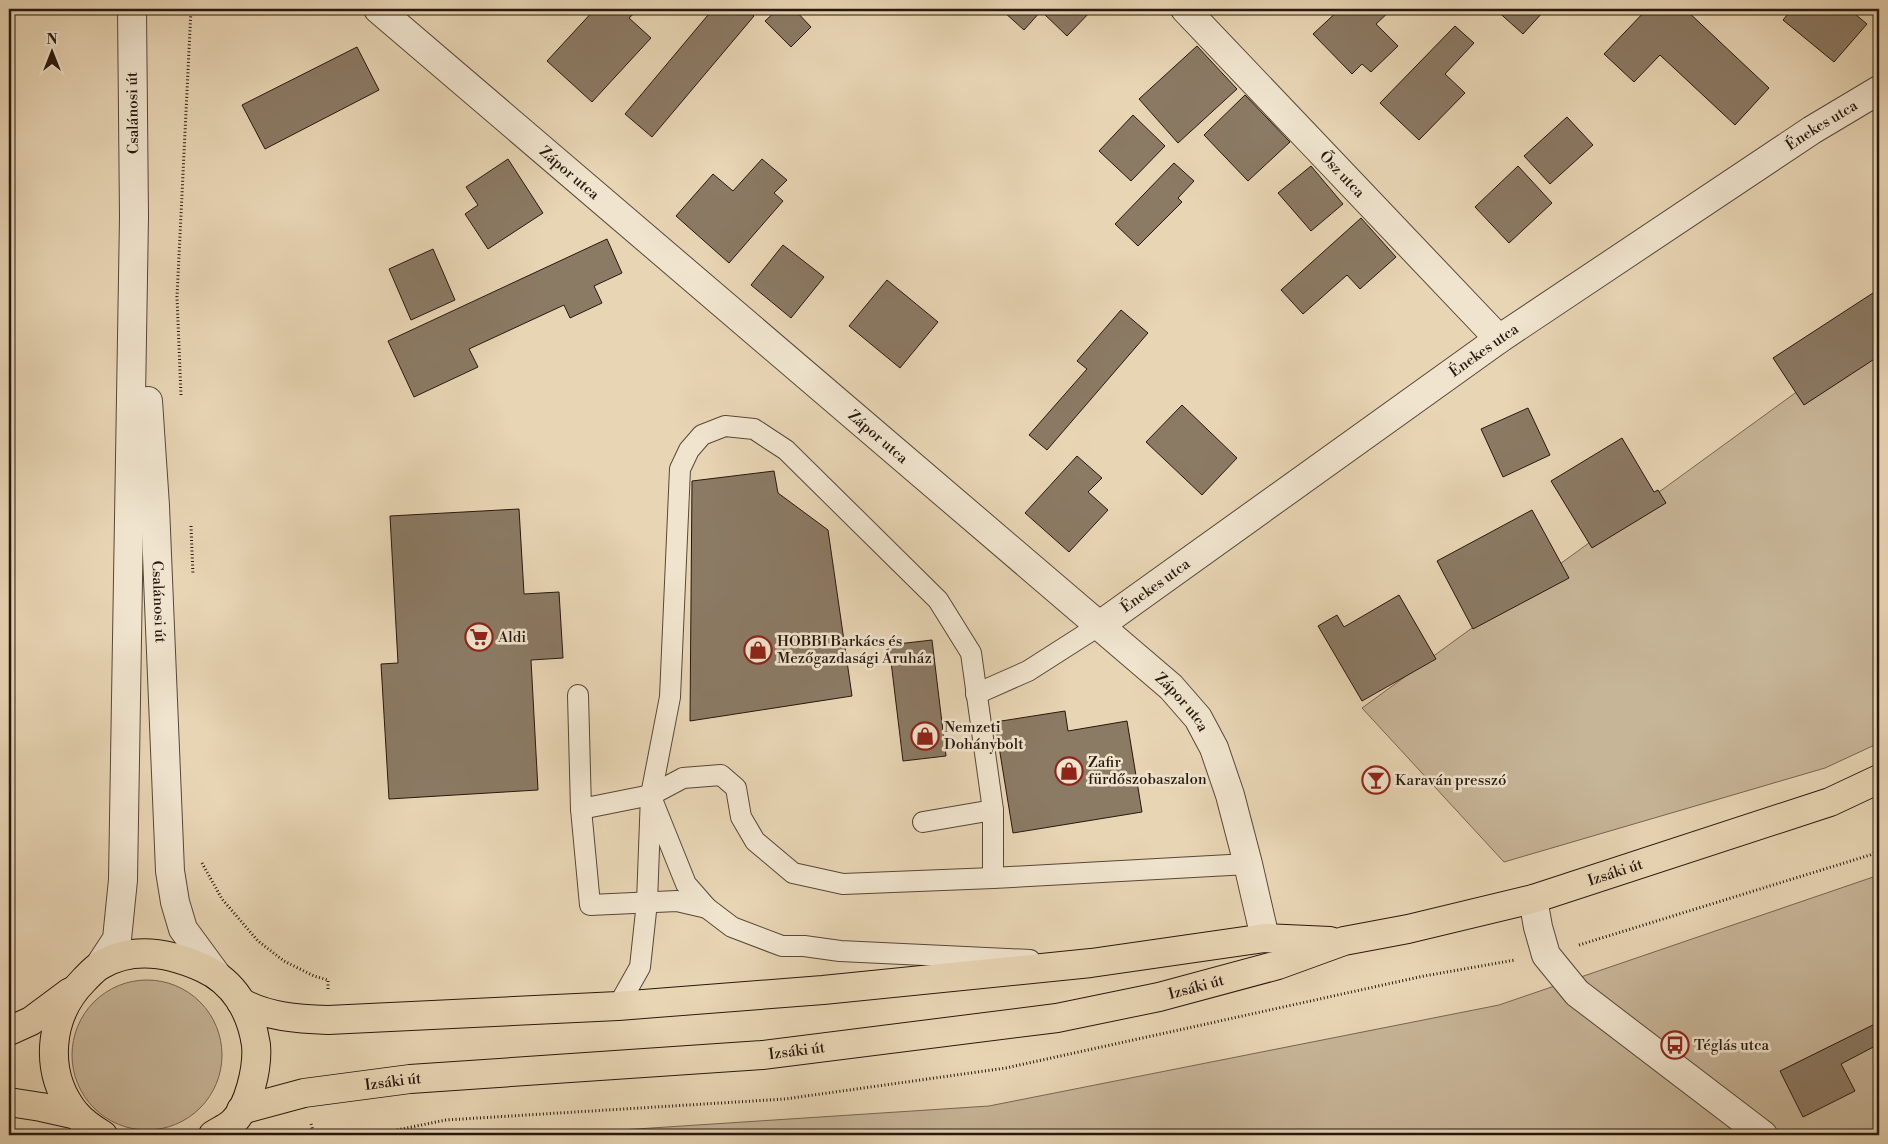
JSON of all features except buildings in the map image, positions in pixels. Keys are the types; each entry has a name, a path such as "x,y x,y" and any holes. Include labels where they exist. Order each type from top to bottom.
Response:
{"main road":[{"name":"Izsáki út","path":"227,1126 304,1093 410,1080 762,1055 1057,1018 1169,994 1278,964 1344,941 1408,929 1533,899 1830,802 1879,779"},
{"name":"Izsáki út","path":"241,1002 263,1012 304,1019 328,1020 618,1006 823,990 1091,963 1265,938 1344,941"},
{"path":"9,1031 31,1021 77,987 100,965 132,955 158,953 184,959 216,974 231,987 252,1024 256,1061 252,1085 227,1126"},
{"path":"77,987 63,1008 58,1020 54,1045 55,1070 58,1082 69,1105 85,1123 101,1134"},
{"path":"9,1102 77,1115"}],"street":[{"name":"Csalánosi út","path":"100,965 117,939 124,880 134,217 132,9"},
{"name":"Zápor utca","path":"378,9 1171,687 1198,718 1214,748 1230,795 1265,938"},
{"name":"Ősz utca","path":"1185,9 1499,339"},
{"name":"Énekes utca","path":"1100,625 1499,339 1812,130 1879,90"},
{"name":"Csalánosi út","path":"134,217 155,506 170,871 174,902 183,929 216,974"},
{"path":"1533,899 1546,955 1577,993 1763,1135"}],"lane":[{"path":"618,1006 640,967 648,902 651,795 670,697 680,469 689,450 702,435 725,426 754,429 786,450 938,600 971,653 994,810 993,878"},
{"path":"976,694 1028,671 1100,625"},
{"path":"578,695 581,809 590,905 677,901 707,908"},
{"path":"581,809 651,795 683,778 721,775 736,788 741,817 755,842 793,873 843,884 1248,864"},
{"path":"651,795 686,884 707,908 732,927 782,946 804,946 840,951 1091,963"},
{"path":"923,822 994,810"}],"path":[{"path":"182,402 176,297 191,9"},
{"path":"190,523 193,576"},
{"path":"1546,955 1870,855 1879,850"},
{"path":"200,860 206,867 222,900 258,940 284,961 314,976 328,980"}],"shaded area":[{"path":"1879,332 1879,743 1825,768 1504,862 1362,708"},
{"path":"1879,875 1879,1135 544,1135 989,1106 1499,1005"},
{"path":"147,980 176,986 200,1002 216,1026 222,1055 216,1084 200,1108 176,1124 147,1130 118,1124 94,1108 78,1084 72,1055 78,1026 94,1002 118,986"}],"place":[{"name":"Aldi","path":"479,637"},
{"name":"HOBBI Barkács és Mezőgazdasági Áruház","path":"758,650"},
{"name":"Nemzeti Dohánybolt","path":"925,736"},
{"name":"Zafir fürdőszobaszalon","path":"1069,771"},
{"name":"Karaván presszó","path":"1376,780"},
{"name":"Téglás utca","path":"1675,1045"}]}
